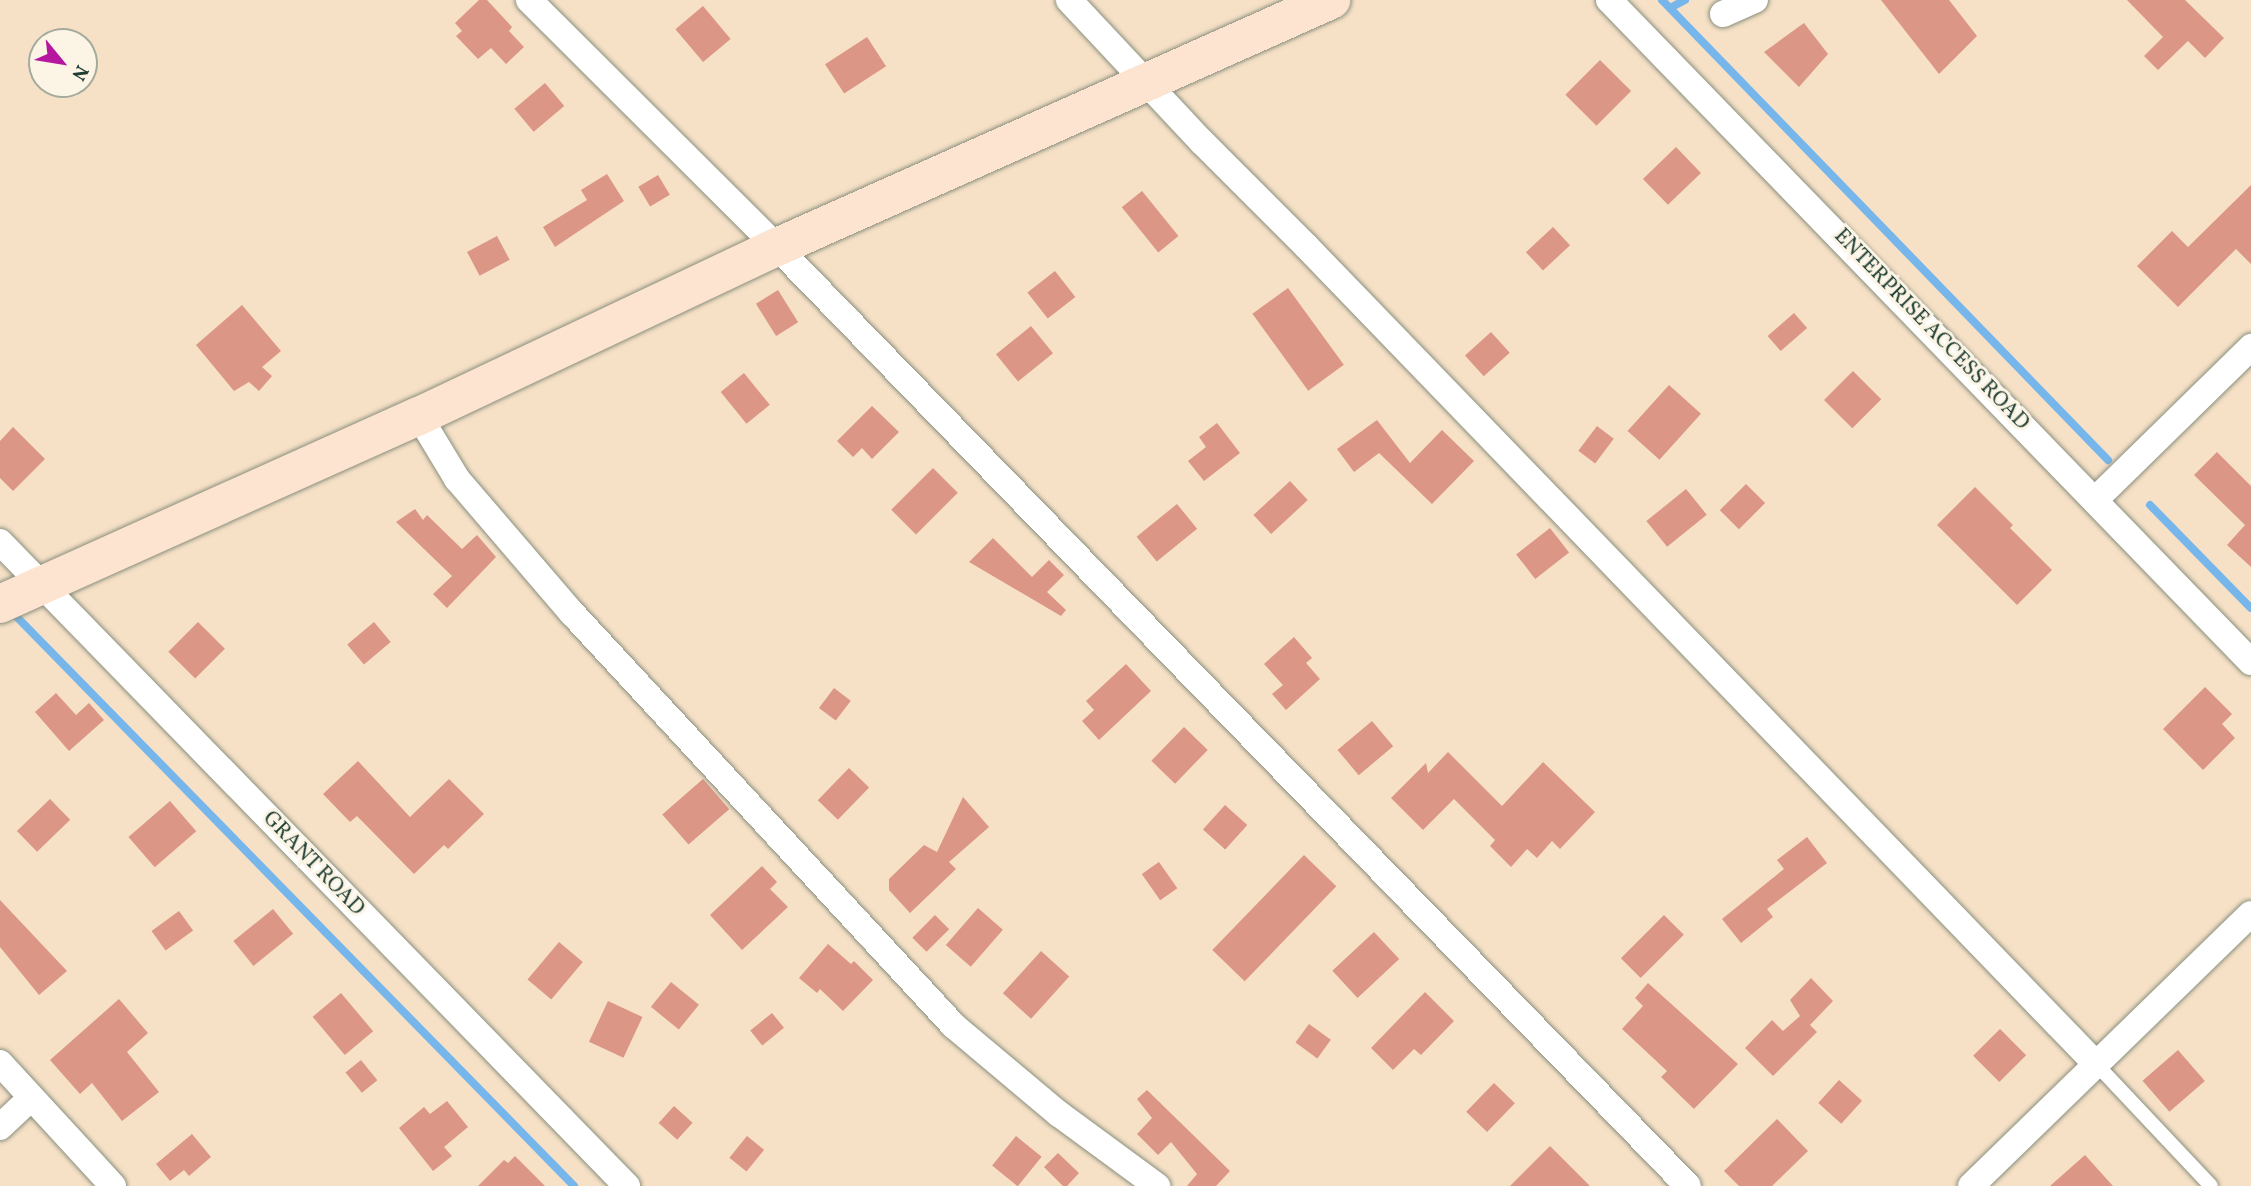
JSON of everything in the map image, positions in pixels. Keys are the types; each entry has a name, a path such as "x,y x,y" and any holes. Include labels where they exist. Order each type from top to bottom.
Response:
{"main road":[{"path":"0,604 419,416 777,247 1147,85 1331,0"}],"street":[{"path":"529,0 777,247 1688,1186"},
{"path":"1069,0 1147,85 2097,1065"},
{"name":"ENTERPRISE ACCESS ROAD","path":"1609,0 2251,662"},
{"path":"1723,14 1755,0"},
{"path":"2095,500 2251,348"},
{"path":"419,416 457,480 572,613 954,1026 1059,1114 1157,1186"},
{"name":"GRANT ROAD","path":"0,542 627,1186"},
{"path":"1971,1186 2251,914"},
{"path":"0,1063 113,1186"},
{"path":"0,1127 31,1098"}],"lane":[{"path":"2097,1065 2211,1186"}],"building":[{"path":"479,0 487,0 512,27 509,31 524,47 506,64 491,48 478,59 456,36 462,31 455,23"},
{"path":"1881,0 1949,0 1977,36 1939,74"},
{"path":"2127,0 2185,0 2224,38 2205,58 2188,41 2158,70 2144,56 2163,37"},
{"path":"703,6 731,39 703,62 675,29"},
{"path":"1804,23 1828,54 1799,87 1764,52"},
{"path":"867,37 886,66 844,94 825,64"},
{"path":"1600,60 1631,91 1596,126 1565,95"},
{"path":"545,83 564,106 534,132 514,109"},
{"path":"1676,147 1701,173 1668,205 1643,179"},
{"path":"607,174 624,201 555,247 543,227 587,200 581,190"},
{"path":"658,175 670,195 650,207 638,187"},
{"path":"2251,185 2251,264 2236,249 2178,307 2137,266 2172,231 2188,247"},
{"path":"1142,191 1179,236 1158,252 1122,207"},
{"path":"1553,227 1570,245 1543,271 1526,252"},
{"path":"497,236 510,260 480,276 467,252"},
{"path":"1055,271 1075,297 1048,319 1027,293"},
{"path":"1288,288 1344,365 1308,391 1252,314"},
{"path":"778,290 798,322 776,336 756,304"},
{"path":"242,305 281,351 262,367 272,376 259,391 249,382 234,391 196,345"},
{"path":"1794,313 1807,328 1781,351 1768,336"},
{"path":"1031,326 1053,353 1018,382 996,354"},
{"path":"1491,332 1510,353 1484,376 1465,355"},
{"path":"1853,371 1881,399 1852,428 1824,400"},
{"path":"744,373 770,405 746,424 721,392"},
{"path":"1669,385 1701,414 1659,460 1628,431"},
{"path":"872,406 899,432 872,459 862,448 853,457 837,441"},
{"path":"1377,420 1410,463 1442,430 1474,461 1432,504 1379,453 1354,472 1337,449"},
{"path":"1217,423 1240,453 1204,481 1188,461 1206,447 1199,437"},
{"path":"1597,426 1614,439 1595,463 1578,451"},
{"path":"13,427 45,459 13,491 0,478 0,441"},
{"path":"2217,452 2251,486 2251,567 2227,545 2245,525 2194,475"},
{"path":"933,468 958,493 916,534 891,510"},
{"path":"1290,481 1308,500 1271,534 1253,515"},
{"path":"1746,484 1765,503 1739,529 1720,510"},
{"path":"1975,487 2013,525 2010,528 2052,570 2017,605 1937,525"},
{"path":"1686,489 1707,515 1667,547 1646,521"},
{"path":"1177,504 1197,529 1157,562 1137,537"},
{"path":"415,509 423,520 427,515 462,549 477,535 496,557 447,608 433,594 452,576 396,522"},
{"path":"1550,528 1569,552 1535,579 1516,554"},
{"path":"993,538 1032,577 1049,560 1064,575 1047,592 1066,610 1061,616 969,562"},
{"path":"198,622 225,649 195,679 168,652"},
{"path":"374,622 391,642 364,664 347,644"},
{"path":"1294,637 1312,658 1306,663 1320,679 1286,710 1272,694 1283,685 1264,664"},
{"path":"1126,664 1151,691 1099,740 1082,721 1094,710 1086,701"},
{"path":"2205,687 2232,714 2222,724 2235,738 2203,770 2163,729"},
{"path":"834,688 851,701 836,721 819,708"},
{"path":"56,693 76,715 89,703 104,720 69,751 35,712"},
{"path":"1372,721 1393,746 1359,775 1338,750"},
{"path":"1184,727 1208,750 1175,784 1151,761"},
{"path":"1448,752 1502,806 1543,762 1595,812 1560,849 1552,841 1537,858 1527,849 1511,867 1490,846 1495,840 1454,799 1423,830 1391,798 1426,763 1428,773"},
{"path":"358,761 410,817 449,779 484,814 448,849 444,845 414,874 357,816 350,822 323,794"},
{"path":"849,768 869,787 838,820 818,800"},
{"path":"703,779 729,809 688,845 662,814"},
{"path":"963,797 989,827 949,862 956,869 910,913 889,890 889,879 924,845 937,852"},
{"path":"50,799 70,820 37,852 17,831"},
{"path":"170,801 196,831 155,867 128,837"},
{"path":"1225,805 1247,825 1225,850 1203,830"},
{"path":"1807,837 1827,863 1767,909 1773,917 1741,943 1722,919 1784,869 1777,860"},
{"path":"1304,855 1336,886 1245,981 1212,950"},
{"path":"1159,862 1177,888 1160,900 1142,874"},
{"path":"762,866 777,882 770,889 788,907 742,950 710,915"},
{"path":"0,900 67,971 39,995 0,947"},
{"path":"978,908 1003,930 971,967 946,945"},
{"path":"273,909 293,934 254,966 233,941"},
{"path":"179,911 193,930 166,950 151,931"},
{"path":"935,915 949,929 927,952 912,938"},
{"path":"1664,915 1684,935 1641,978 1621,958"},
{"path":"1374,932 1399,959 1358,998 1332,971"},
{"path":"559,942 583,962 551,999 528,980"},
{"path":"828,944 851,964 854,961 873,980 843,1011 820,989 817,993 799,978"},
{"path":"1041,951 1069,976 1031,1019 1003,993"},
{"path":"1811,978 1833,1001 1810,1025 1817,1032 1773,1076 1745,1048 1772,1020 1783,1031 1800,1016 1790,1000"},
{"path":"671,982 699,1005 679,1030 651,1007"},
{"path":"1648,983 1738,1064 1694,1109 1661,1077 1667,1071 1622,1029 1643,1006 1635,998"},
{"path":"1425,992 1454,1021 1421,1055 1414,1049 1393,1070 1371,1048"},
{"path":"341,993 373,1031 345,1055 313,1017"},
{"path":"119,999 148,1033 127,1052 159,1092 122,1121 92,1083 80,1094 50,1060"},
{"path":"608,1001 642,1017 623,1058 589,1042"},
{"path":"772,1013 784,1028 762,1045 750,1031"},
{"path":"1309,1024 1331,1040 1317,1058 1295,1043"},
{"path":"2000,1029 2026,1055 1999,1082 1973,1056"},
{"path":"2178,1050 2205,1081 2169,1112 2143,1081"},
{"path":"361,1060 377,1080 362,1093 345,1073"},
{"path":"1839,1080 1862,1101 1841,1124 1818,1103"},
{"path":"1494,1083 1515,1103 1487,1132 1466,1112"},
{"path":"1147,1090 1230,1171 1216,1186 1187,1186 1197,1174 1171,1142 1158,1155 1137,1134 1152,1118 1137,1099"},
{"path":"447,1101 468,1127 444,1147 452,1156 433,1171 399,1128 424,1107 430,1114"},
{"path":"674,1106 693,1123 677,1140 659,1123"},
{"path":"1777,1119 1808,1151 1772,1186 1739,1186 1724,1171"},
{"path":"192,1134 211,1157 189,1176 184,1170 170,1181 156,1164"},
{"path":"747,1136 764,1150 746,1172 729,1158"},
{"path":"1016,1136 1042,1157 1018,1186 992,1166"},
{"path":"1550,1146 1590,1186 1510,1186"},
{"path":"1058,1153 1079,1173 1067,1186 1063,1186 1044,1167"},
{"path":"2085,1155 2113,1186 2050,1186"},
{"path":"515,1156 545,1186 478,1186 504,1160 508,1163"}],"waterway":[{"path":"1662,0 2108,460"},
{"path":"1670,8 1685,0"},
{"path":"2150,505 2251,608"},
{"path":"10,610 574,1186"}]}
